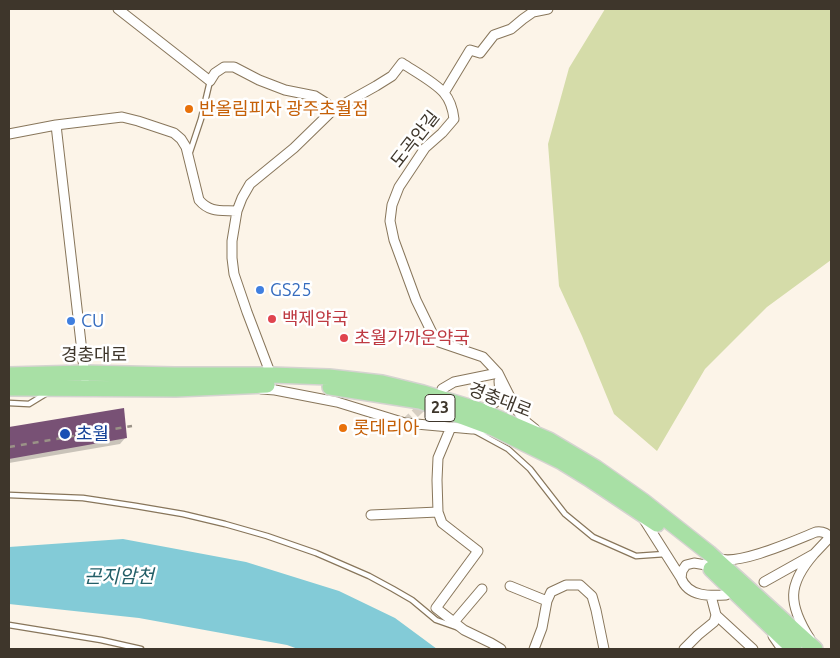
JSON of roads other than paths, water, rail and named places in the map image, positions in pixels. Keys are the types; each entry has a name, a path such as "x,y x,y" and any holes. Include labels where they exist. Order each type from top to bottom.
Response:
{"main road":[{"name":"경충대로","path":"9,388 56,388 85,381 140,374 329,377 382,383 479,410 549,440 596,468 643,502 707,559 816,649"},
{"path":"108,388 108,384 111,382 130,381 140,374"},
{"name":"경충대로","path":"9,375 85,381 108,388 176,389 276,384 328,387 420,401 493,428 562,462 588,478 707,559 794,649"}],"street":[{"path":"118,9 210,81 215,73 224,67 234,67 259,80 285,90 315,96 333,110 294,148 250,184 237,211 232,241 234,274 272,375"},
{"path":"444,93 470,50 480,53 494,35 511,29 533,12 548,9"},
{"name":"도곡안길","path":"333,110 392,76 402,63 444,93 452,109 454,119 425,148 399,187 392,205 390,221 394,240 416,300 436,341 483,357 498,373 524,421 549,440"},
{"path":"9,134 56,125 122,117 138,120 181,138 186,147 198,200 204,206 211,210 237,211"},
{"path":"56,125 85,381"},
{"path":"442,389 454,382 498,373 500,391 498,400 490,407 479,410"},
{"path":"236,386 275,390 337,402 405,423 483,430 493,428"},
{"path":"451,427 438,458 438,512 442,523 478,551 436,608 464,630 501,649"},
{"path":"636,510 681,578 683,584 690,590 711,596 726,594"},
{"path":"371,515 438,512"},
{"path":"681,578 682,571 686,565 707,559 736,559 750,556 831,526"},
{"path":"816,532 826,533 831,537 805,564 793,591 793,599 800,621 816,649"},
{"path":"764,582 814,554"},
{"path":"534,649 542,628 547,601 552,592 566,585 580,585 592,596 604,649"},
{"path":"510,586 547,601"},
{"path":"454,622 482,589"},
{"path":"684,649 714,622 716,615 711,596"},
{"path":"716,615 753,649"},
{"path":"763,618 782,649"}],"lane":[{"path":"188,156 201,119 210,81"},
{"path":"9,403 29,404 56,388"},
{"path":"472,429 508,449 530,469 565,514 593,537 636,556 665,554"},
{"path":"9,495 83,498 136,506 192,516 267,536 316,553 368,576 412,600 436,620 464,630"},
{"path":"9,625 101,640 141,649"}],"water":[{"name":"곤지암천","path":"123,539 246,562 339,591 395,618 437,649 298,649 287,645 139,618 9,604 9,547"}],"tunnel":[{"path":"405,423 427,402"}],"railway":[{"path":"9,447 132,426"}],"place":[{"name":"반올림피자 광주초월점","path":"189,109"},
{"name":"GS25","path":"260,290"},
{"name":"백제약국","path":"272,319"},
{"name":"CU","path":"71,321"},
{"name":"초월가까운약국","path":"344,338"},
{"name":"롯데리아","path":"343,428"},
{"name":"초월","path":"65,434"}]}
